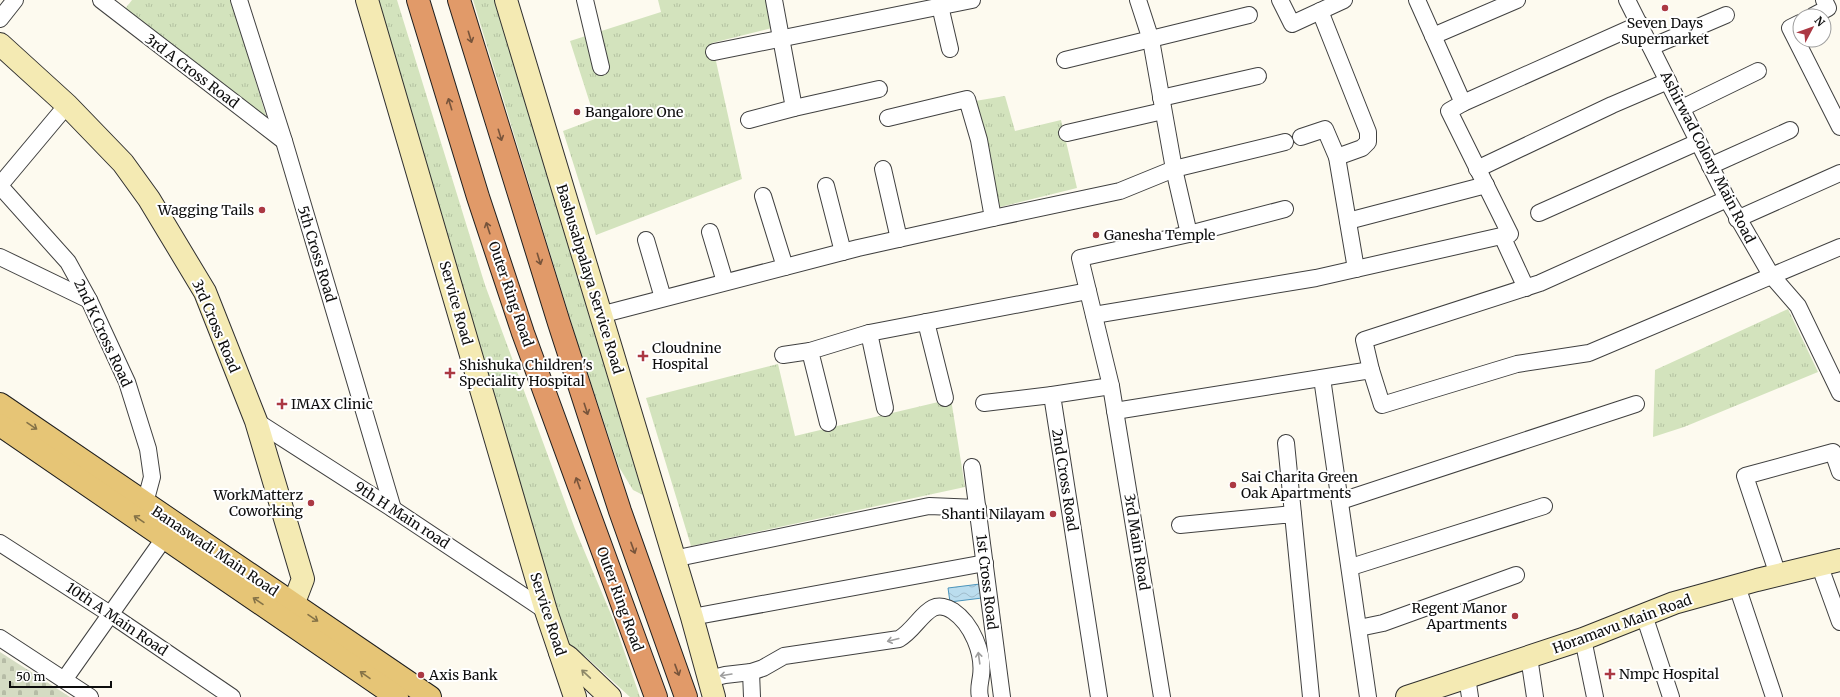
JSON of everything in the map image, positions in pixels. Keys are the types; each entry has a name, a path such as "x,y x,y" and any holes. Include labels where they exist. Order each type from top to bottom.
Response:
{"highway":[{"name":"Outer Ring Road","path":"418,0 478,197 521,326 656,697"},
{"name":"Outer Ring Road","path":"459,0 605,466 686,697"}],"main road":[{"name":"Banaswadi Main Road","path":"0,404 144,503 289,612 397,697"},
{"name":"Banaswadi Main Road","path":"0,425 165,537 430,697"}],"street":[{"path":"0,19 15,0"},
{"name":"3rd A Cross Road","path":"101,0 118,5 284,141"},
{"name":"5th Cross Road","path":"239,0 284,141 393,509"},
{"name":"Service Road","path":"367,0 546,612 575,697"},
{"name":"Basbusabpalaya Service Road","path":"506,0 673,559 692,617 711,688"},
{"path":"585,0 601,67"},
{"path":"774,0 794,108"},
{"path":"714,52 946,4 972,0"},
{"path":"1138,0 1150,40 1174,169 1189,234"},
{"path":"1280,0 1292,24 1344,0"},
{"path":"1417,0 1463,103"},
{"path":"1433,36 1517,0"},
{"name":"Ashirwad Colony Main Road","path":"1631,1 1640,24 1726,199 1771,275 1798,306 1840,393"},
{"path":"946,4 950,49"},
{"path":"1320,12 1368,132 1368,142 1362,148 1337,157"},
{"path":"1065,60 1249,15"},
{"path":"1652,47 1726,15"},
{"path":"1094,315 1316,278 1510,234 1449,111 1463,103 1640,24"},
{"name":"3rd Cross Road","path":"0,44 67,105 123,163 150,200 205,292 256,421 303,579 289,612"},
{"path":"1800,48 1840,127"},
{"path":"1682,108 1758,71"},
{"path":"1067,133 1258,76"},
{"path":"1477,169 1612,105 1668,81"},
{"path":"749,120 878,89"},
{"path":"888,118 967,99 979,140 993,218"},
{"path":"0,186 67,105"},
{"path":"1301,137 1325,129 1337,157 1356,269"},
{"path":"1710,166 1790,130"},
{"path":"600,314 843,252 1120,191 1174,169 1285,142"},
{"path":"1539,213 1698,142"},
{"path":"883,169 899,239"},
{"path":"1737,219 1840,173"},
{"path":"1348,221 1486,185"},
{"name":"2nd K Cross Road","path":"0,186 68,262 89,300 127,382 148,449 152,477 144,503"},
{"path":"826,186 843,252"},
{"path":"763,196 785,267"},
{"path":"1726,199 1526,288 1364,340 1371,370 1382,405 1517,364 1589,353 1840,247"},
{"path":"984,403 1111,386 1080,258 1189,234 1285,210"},
{"path":"710,232 726,282"},
{"path":"1502,236 1526,288"},
{"path":"646,240 663,298"},
{"path":"0,256 89,300"},
{"path":"783,356 810,351 869,333 1088,291"},
{"path":"926,322 945,398"},
{"path":"869,333 885,408"},
{"path":"810,351 828,423"},
{"path":"1115,411 1371,370"},
{"path":"1322,378 1351,567 1368,697"},
{"name":"3rd Main Road","path":"1111,386 1162,697"},
{"name":"2nd Cross Road","path":"1052,395 1099,697"},
{"path":"1341,501 1636,404"},
{"name":"9th H Main road","path":"256,421 393,509 546,612"},
{"path":"1286,443 1311,697"},
{"path":"1778,575 1745,476 1832,452 1840,472"},
{"name":"1st Cross Road","path":"972,467 1002,697"},
{"path":"673,559 929,506 978,508"},
{"path":"1351,567 1544,506"},
{"path":"1180,525 1293,514"},
{"path":"64,680 165,537"},
{"name":"10th A Main Road","path":"0,543 110,614 232,697"},
{"name":"Horamavu Main Road","path":"1407,697 1469,687 1529,657 1583,639 1674,603 1819,564 1840,560"},
{"path":"692,617 985,563"},
{"path":"1819,564 1840,622"},
{"path":"1359,628 1383,623 1516,575"},
{"path":"1737,586 1774,697"},
{"path":"711,688 725,675 751,672 763,668 784,656 899,639 914,628 931,609 939,606 949,608 958,615 975,640 981,667 976,695"},
{"path":"1644,615 1671,697"},
{"path":"0,638 90,697"},
{"path":"1583,639 1596,697"},
{"path":"560,652 568,657 610,697"},
{"path":"1529,657 1535,697"},
{"path":"751,672 752,697"}],"green space":[{"path":"132,0 231,0 267,119 125,9"},
{"path":"370,0 397,0 485,285 575,529 613,619 640,697 630,697 585,656 571,652 509,462"},
{"path":"473,0 494,0 643,495 633,490 619,467 577,341"},
{"path":"658,0 767,0 772,28 712,43 742,179 596,235 563,131 595,119 570,41 661,12"},
{"path":"1005,96 1015,131 1061,120 1077,188 1000,207 975,101"},
{"path":"1788,309 1818,372 1684,427 1653,437 1655,370"},
{"path":"778,364 795,436 951,399 965,487 691,546 646,398"},
{"path":"0,652 70,697 0,697"}],"water":[{"path":"980,584 982,598 950,602 948,588"}],"place":[{"name":"Seven Days Supermarket","path":"1665,8"},
{"name":"Bangalore One","path":"577,112"},
{"name":"Wagging Tails","path":"262,210"},
{"name":"Ganesha Temple","path":"1096,235"},
{"name":"Cloudnine Hospital","path":"643,356"},
{"name":"Shishuka Children's Speciality Hospital","path":"450,373"},
{"name":"IMAX Clinic","path":"282,404"},
{"name":"Sai Charita Green Oak Apartments","path":"1233,485"},
{"name":"WorkMatterz Coworking","path":"311,503"},
{"name":"Shanti Nilayam","path":"1053,514"},
{"name":"Regent Manor Apartments","path":"1515,616"},
{"name":"Nmpc Hospital","path":"1610,674"},
{"name":"Axis Bank","path":"421,675"}]}
